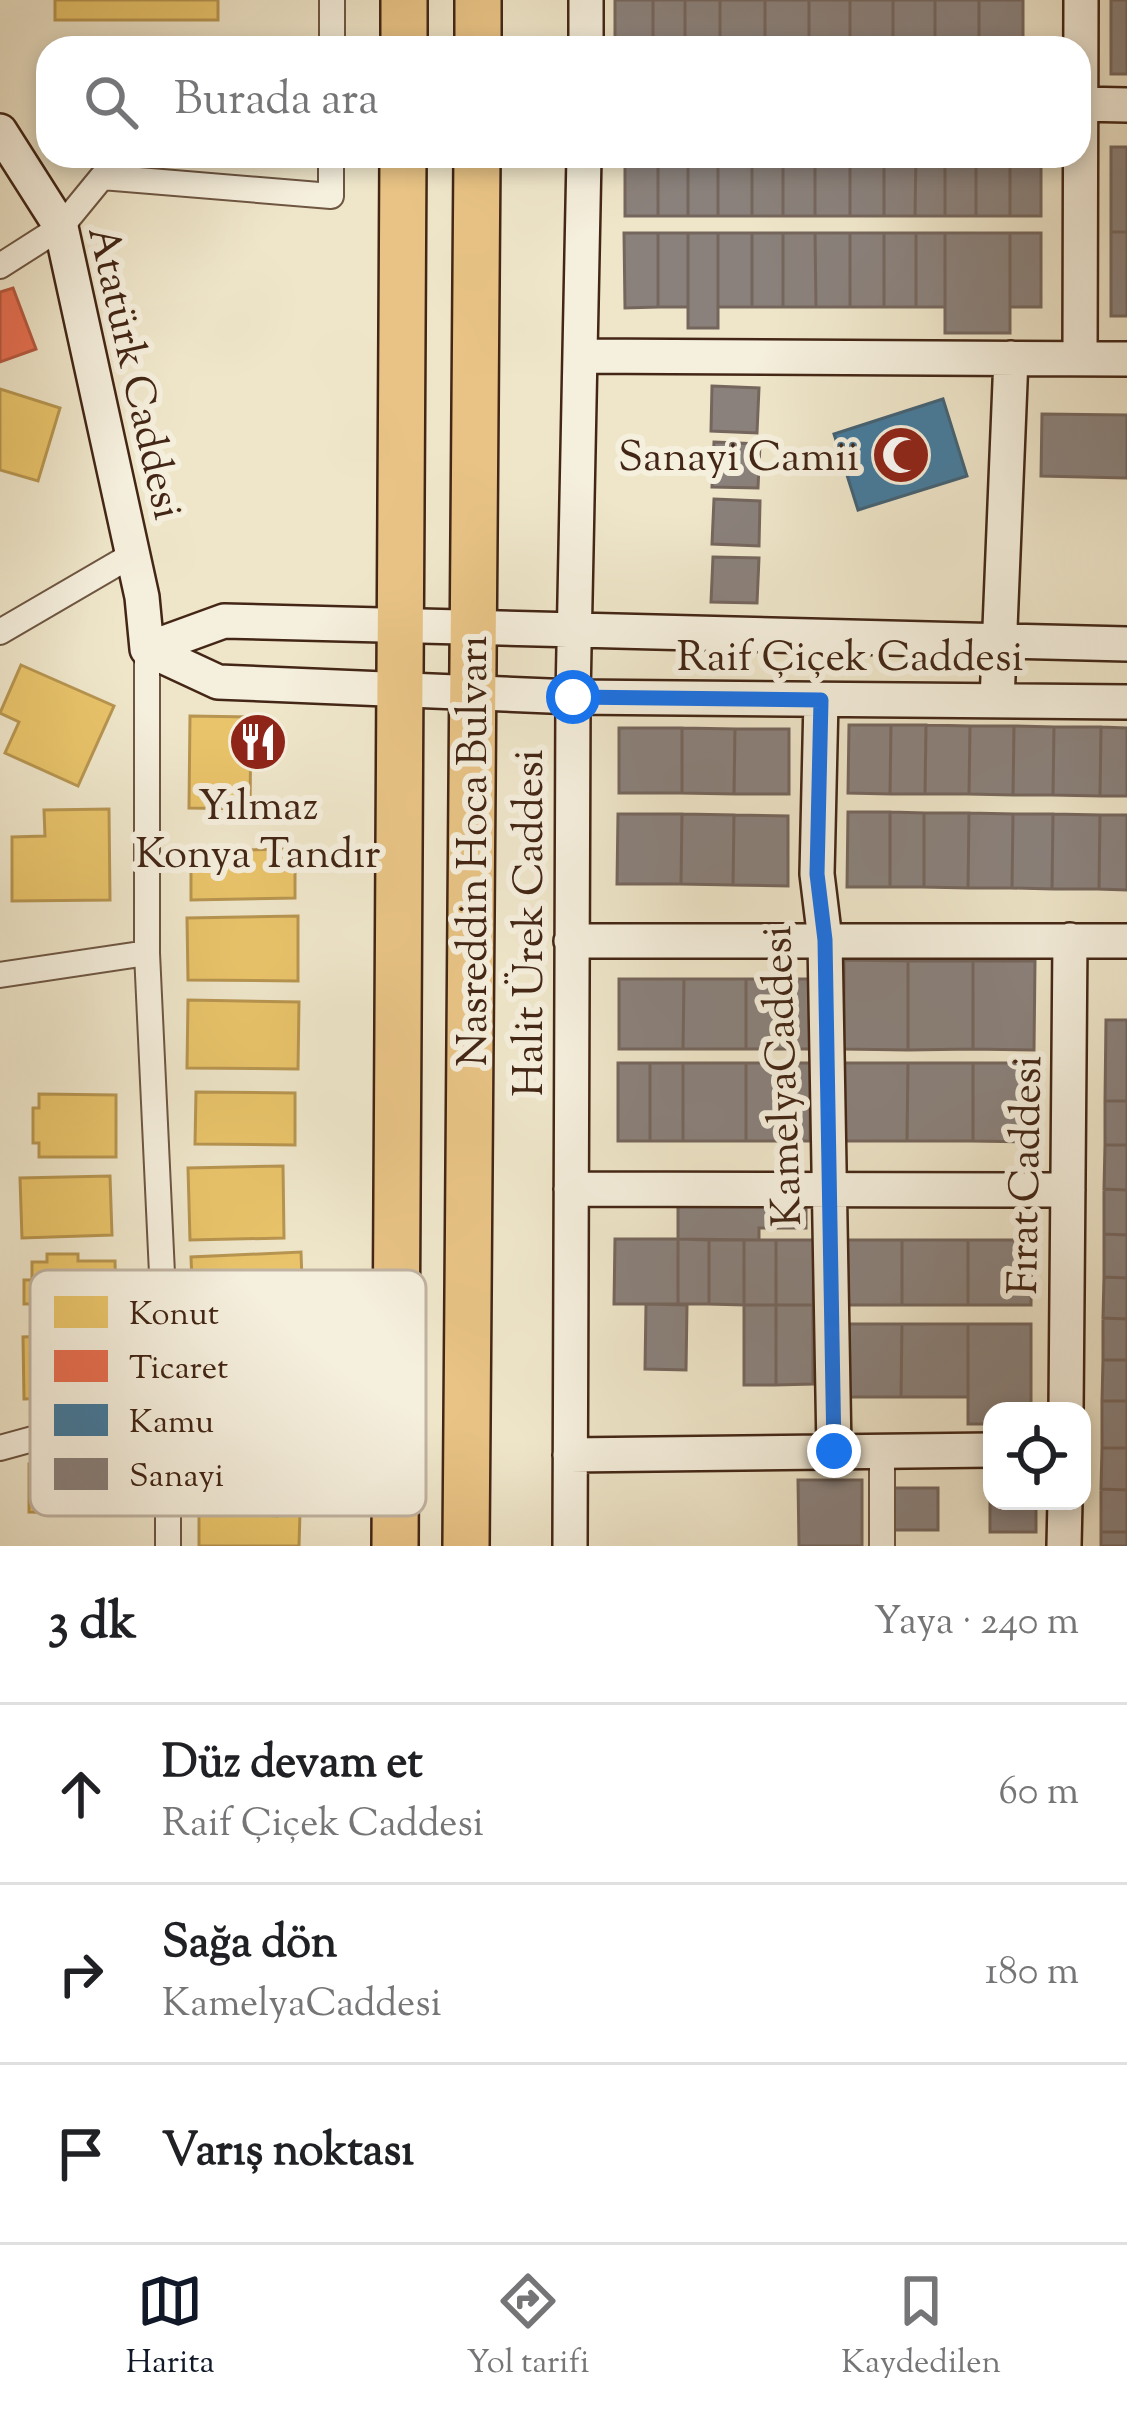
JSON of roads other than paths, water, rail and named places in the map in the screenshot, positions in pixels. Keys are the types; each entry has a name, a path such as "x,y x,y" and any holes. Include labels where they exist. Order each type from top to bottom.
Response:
{"highway":[{"path":"404,0 404,36"},
{"path":"478,0 478,36"},
{"name":"Nasreddin Hoca Bulvarı","path":"397,1270 403,168"},
{"name":"Nasreddin Hoca Bulvarı","path":"466,1546 477,168"},
{"name":"Nasreddin Hoca Bulvarı","path":"395,1516 395,1546"}],"street":[{"path":"332,0 332,36"},
{"path":"586,0 586,36"},
{"path":"1081,0 1081,36"},
{"path":"1091,104 1127,105"},
{"name":"Atatürk Caddesi","path":"0,130 61,226 133,555 147,649"},
{"path":"0,266 61,226 102,177 331,196 332,168"},
{"name":"Halit Ürek Caddesi","path":"570,1546 573,697 584,168"},
{"path":"1080,168 1080,358"},
{"path":"581,356 1127,359"},
{"path":"997,701 1011,358"},
{"path":"0,632 133,555"},
{"name":"Raif Çiçek Caddesi","path":"147,649 224,621 1127,644"},
{"path":"147,649 147,953 162,1270"},
{"name":"Raif Çiçek Caddesi","path":"147,649 218,682 573,697 1127,702"},
{"name":"KamelyaCaddesi","path":"821,700 817,874 825,940 834,1451"},
{"path":"571,940 1127,941"},
{"name":"Fırat Caddesi","path":"1066,1402 1070,940"},
{"path":"0,975 147,953"},
{"path":"571,1190 1068,1190"},
{"path":"0,1448 30,1440"},
{"path":"570,1454 983,1450"},
{"path":"882,1451 882,1546"},
{"path":"1064,1546 1065,1510"}],"place":[{"name":"Sanayi Camii","path":"901,455"},
{"name":"Yılmaz Konya Tandır","path":"258,742"}]}
